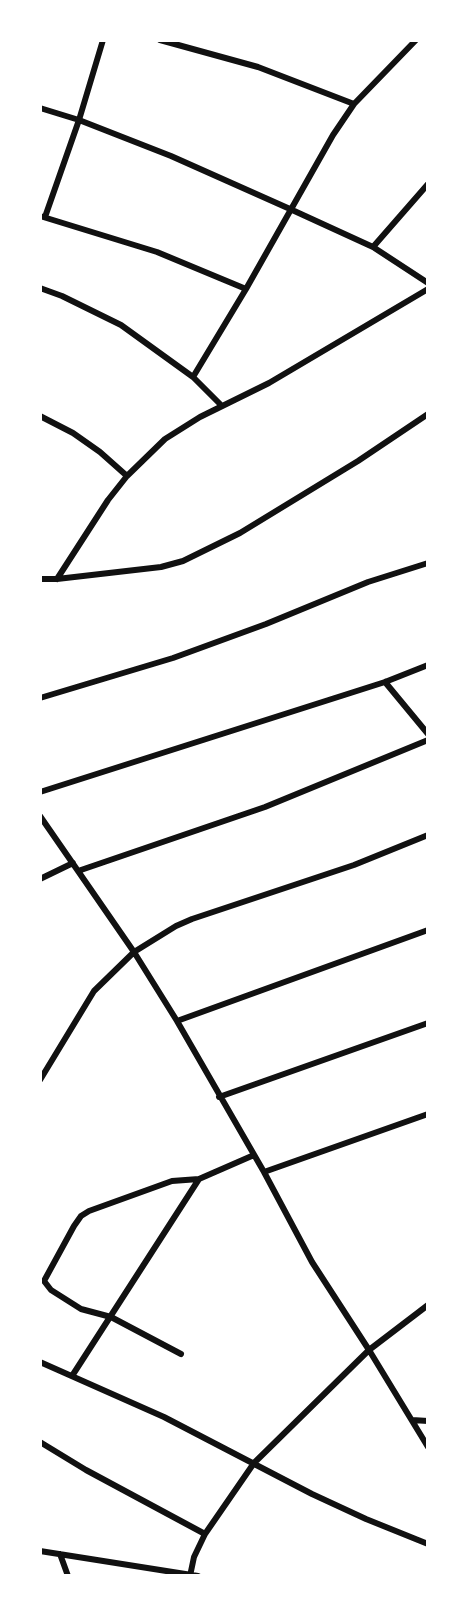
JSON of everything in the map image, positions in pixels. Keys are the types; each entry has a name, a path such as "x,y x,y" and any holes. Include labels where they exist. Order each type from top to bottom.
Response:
{"street":[{"path":"103,40 79,120 43,216 157,252 246,290"},
{"path":"160,40 258,67 354,104"},
{"path":"193,377 246,290 333,135 354,104 416,40"},
{"path":"40,108 79,120 171,156 290,209 373,247 428,283"},
{"path":"373,247 428,184"},
{"path":"40,288 121,325 193,377 221,405"},
{"path":"57,579 127,476 165,439 221,405 269,382 428,289"},
{"path":"40,579 160,567 183,561 240,533 358,461 428,414"},
{"path":"40,416 73,433 100,452 127,476"},
{"path":"40,698 173,658 266,624 368,582 428,563"},
{"path":"40,792 385,682 428,665"},
{"path":"385,682 428,734"},
{"path":"78,871 266,807 428,740"},
{"path":"40,816 134,952 177,1021 264,1172 312,1262 428,1447"},
{"path":"40,1080 94,991 134,952 176,926 192,919 354,865 428,834"},
{"path":"40,879 73,863"},
{"path":"177,1021 428,930"},
{"path":"219,1097 428,1023"},
{"path":"264,1172 428,1114"},
{"path":"181,1354 111,1317 81,1309 51,1290 44,1281 74,1226 81,1216 89,1211 172,1181 199,1179 254,1155"},
{"path":"72,1376 199,1179"},
{"path":"190,1574 194,1557 205,1533 254,1463 369,1350 428,1305"},
{"path":"40,1362 164,1417 355,1514 428,1544"},
{"path":"412,1420 428,1420"},
{"path":"40,1442 86,1470 205,1533"},
{"path":"40,1551 198,1575"},
{"path":"60,1554 68,1575"}]}
